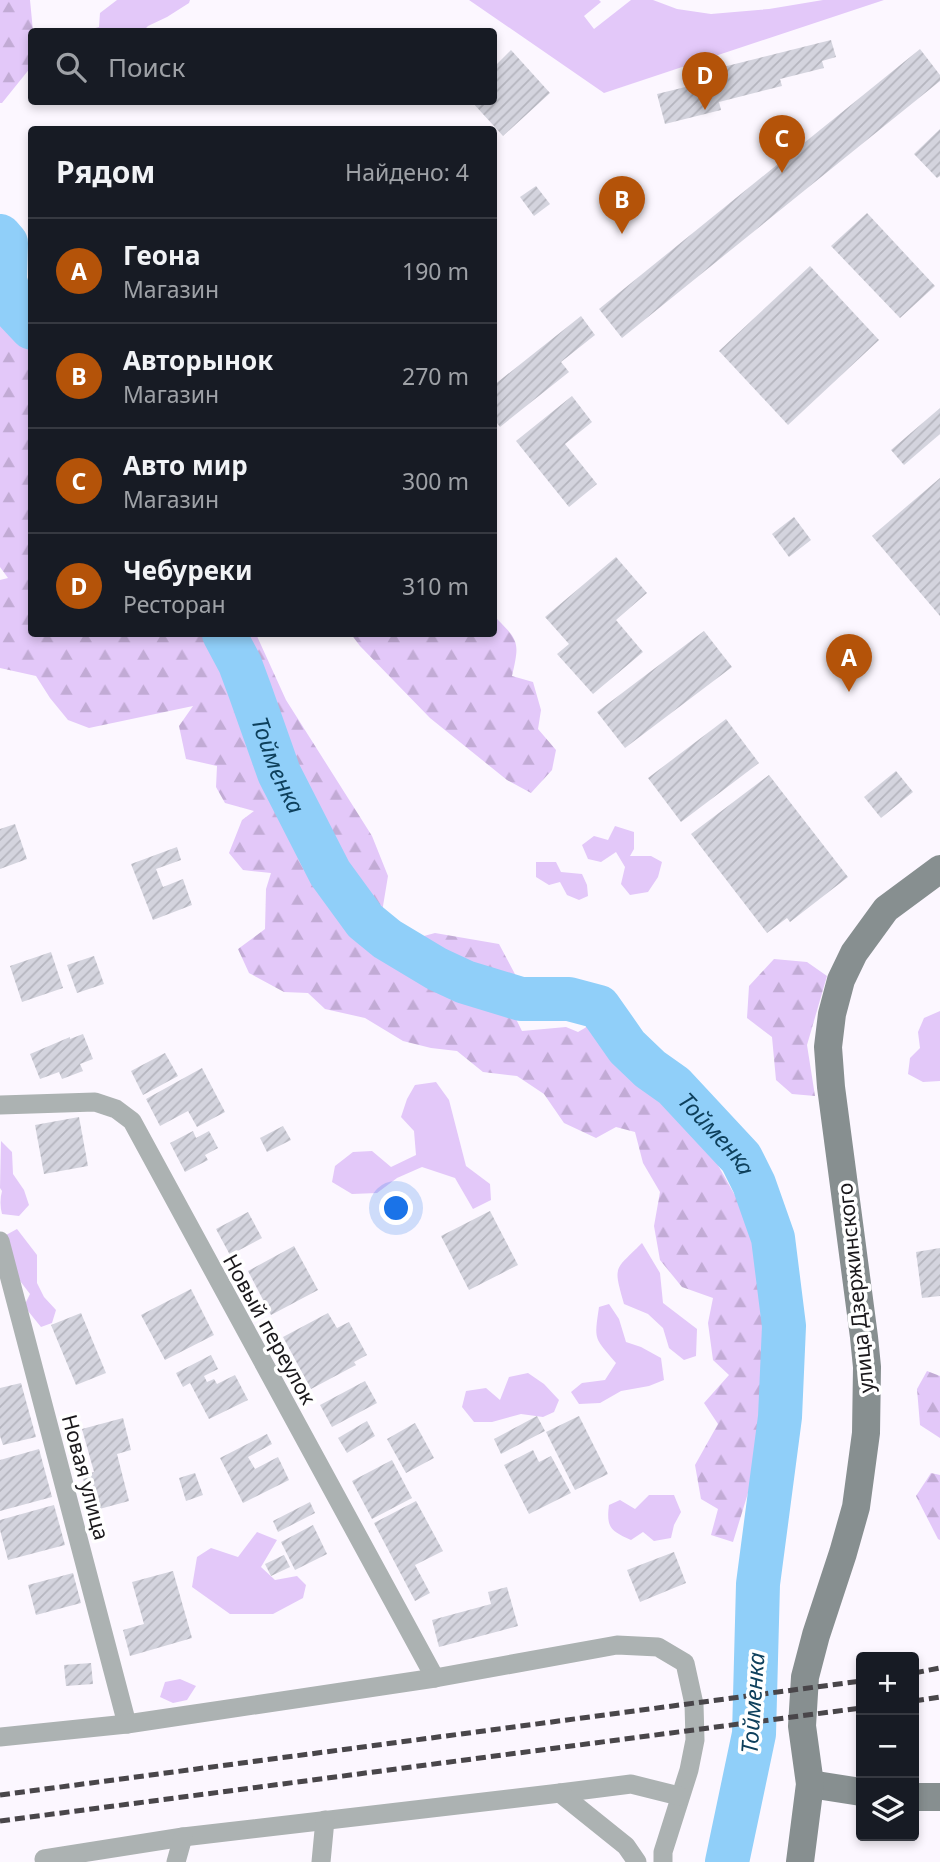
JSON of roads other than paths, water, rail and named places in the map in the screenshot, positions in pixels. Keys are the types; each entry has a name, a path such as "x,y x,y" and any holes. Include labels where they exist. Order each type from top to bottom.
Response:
{"street":[{"name":"улица Дзержинского","path":"800,1862 810,1784 802,1726 805,1677 856,1507 862,1470 867,1400 864,1337 831,1087 828,1047 831,1014 841,980 854,953 886,909 940,869"},
{"name":"Новый переулок","path":"0,1105 95,1102 116,1109 132,1121 435,1678"},
{"name":"Новая улица","path":"0,1241 127,1724"},
{"path":"0,1737 127,1724 435,1678 617,1645 658,1647 685,1663 694,1704 695,1740 689,1770 663,1852 663,1862"},
{"path":"44,1859 183,1837 631,1784 679,1796"},
{"path":"810,1784 856,1791"},
{"path":"560,1793 626,1846 637,1862"},
{"path":"919,1797 940,1797"},
{"path":"321,1862 326,1820"},
{"path":"176,1862 183,1837"}],"waterway":[{"name":"Тойменка","path":"0,236 6,243 5,280 13,308 28,324"},
{"name":"Тойменка","path":"226,637 240,664 279,773 330,873 365,921 387,939 437,969 465,982 521,999 569,999 599,1007 627,1047 650,1069 674,1086 741,1158 754,1184 773,1238 784,1326 780,1417 758,1584 754,1734 727,1862"}],"railway":[{"path":"919,1672 940,1668"},
{"path":"0,1795 856,1682"},
{"path":"919,1700 940,1697"},
{"path":"0,1821 856,1709"}],"place":[{"name":"Чебуреки","path":"705,110"},
{"name":"Авто мир","path":"782,173"},
{"name":"Авторынок","path":"622,234"},
{"name":"Геона","path":"849,692"}]}
